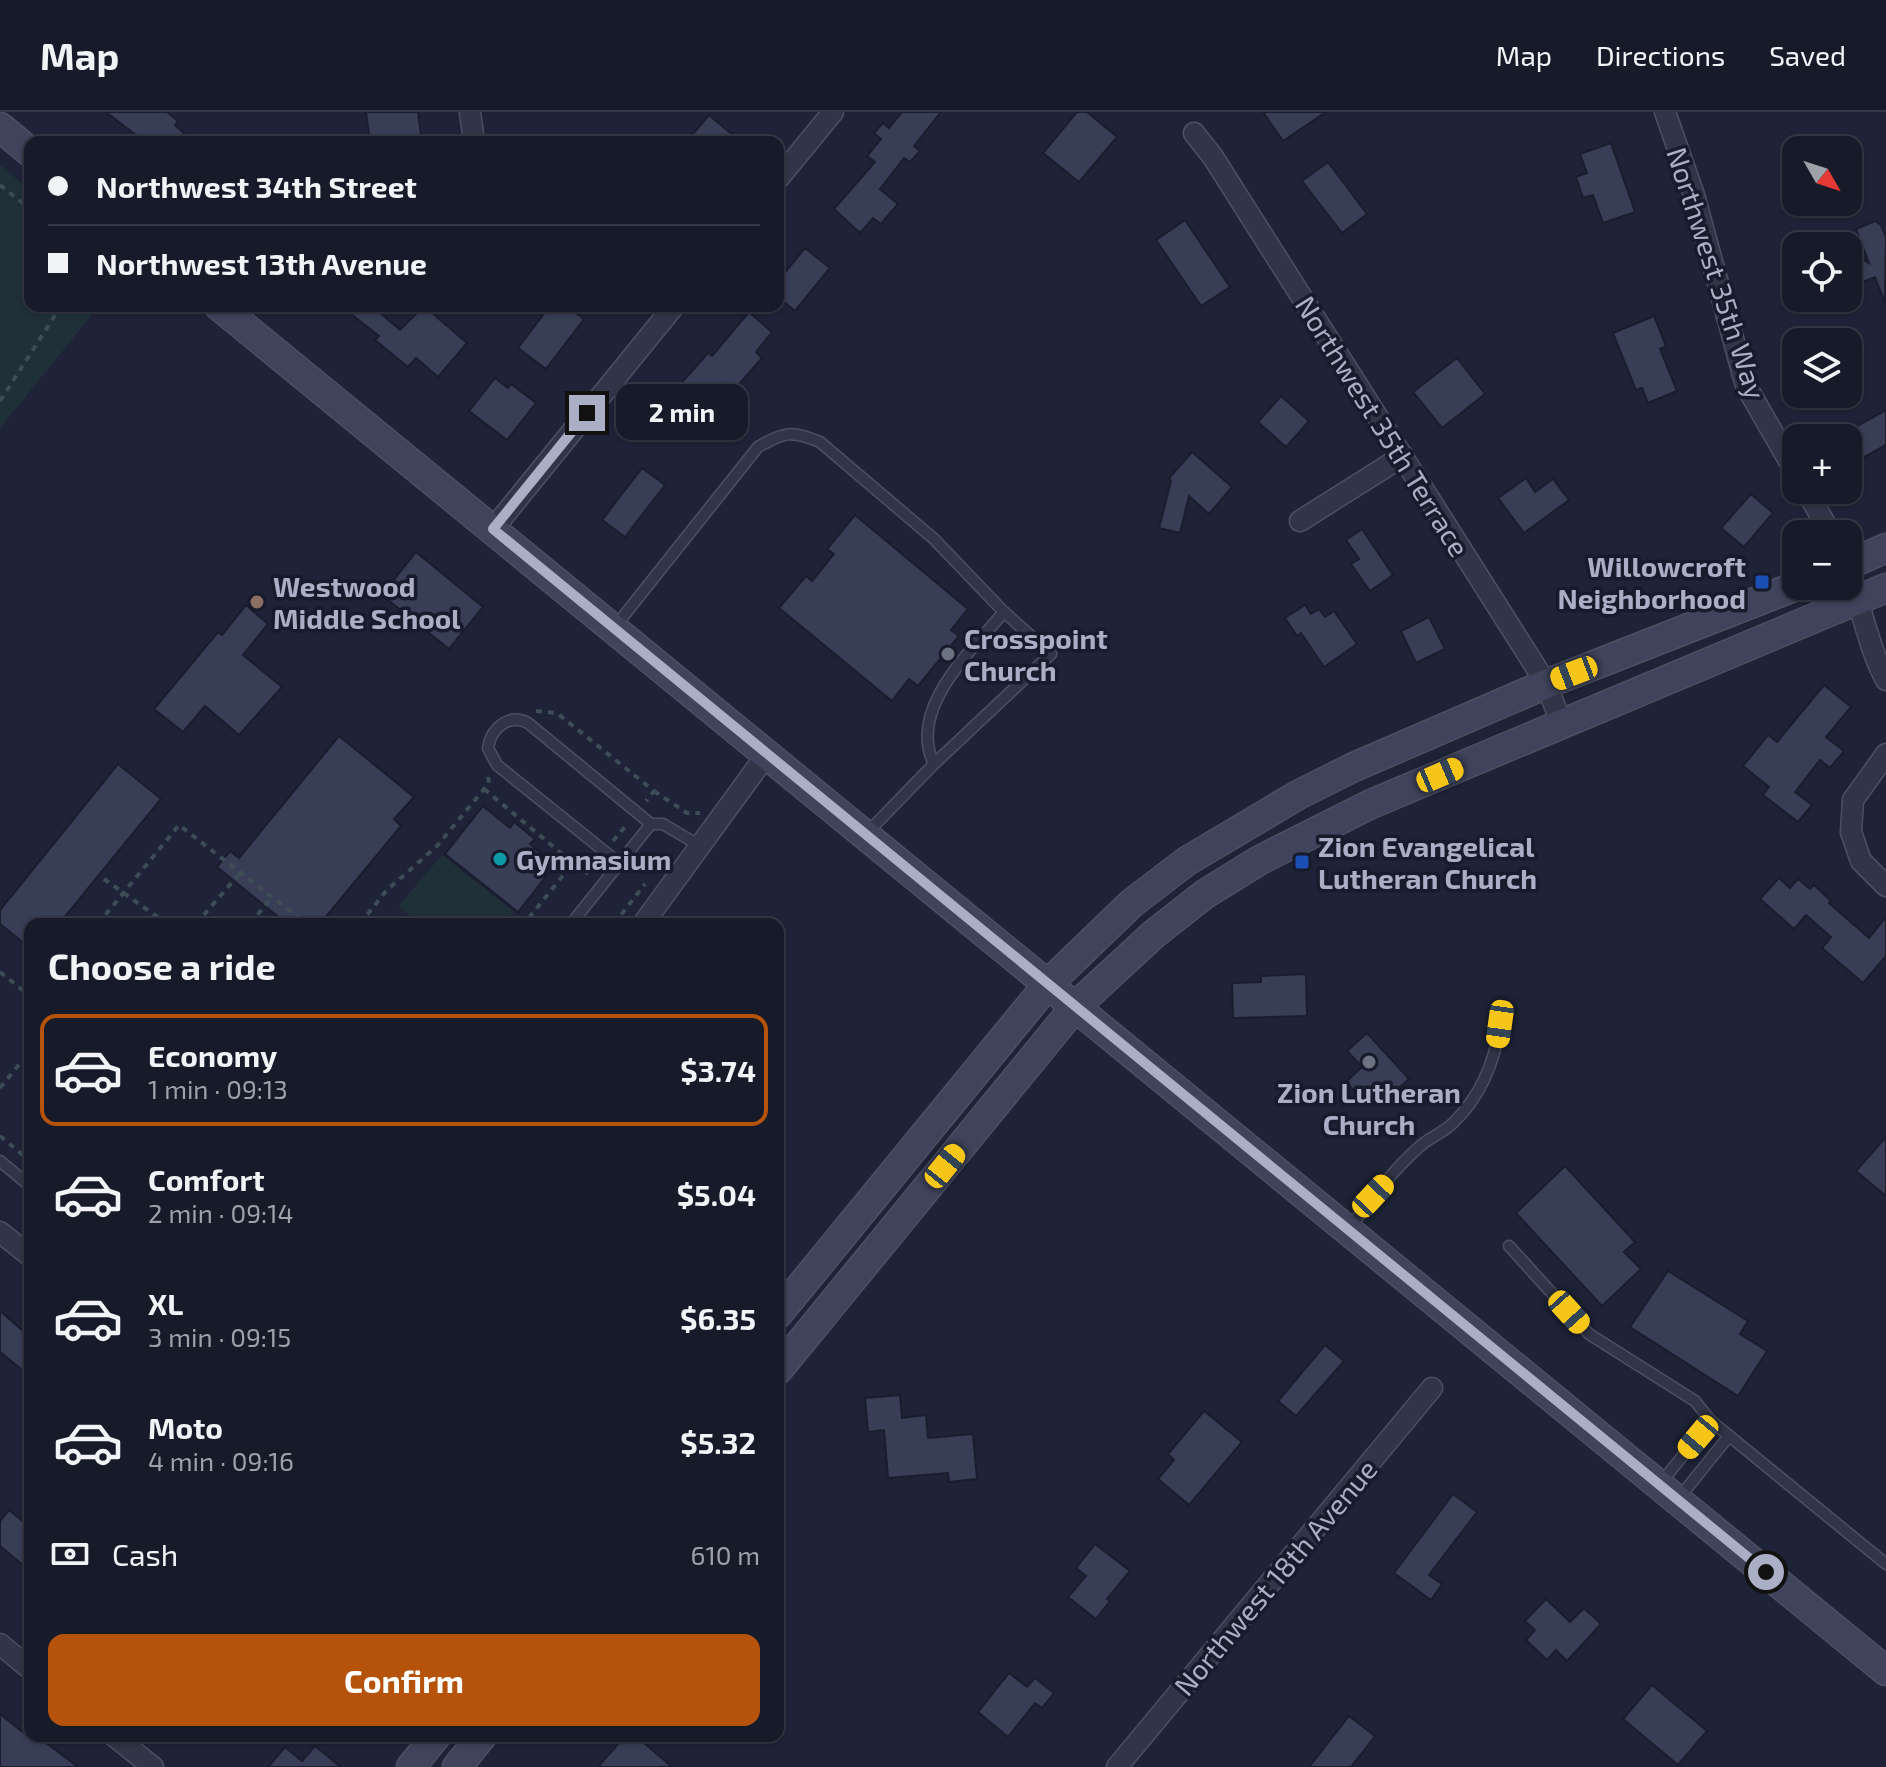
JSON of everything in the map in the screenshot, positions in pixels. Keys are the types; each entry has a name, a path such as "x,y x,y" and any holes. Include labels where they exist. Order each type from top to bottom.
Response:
{"main road":[{"path":"0,127 24,147"},
{"path":"226,312 1886,1671"},
{"path":"1862,559 1886,548"},
{"path":"1862,587 1886,588"},
{"path":"784,1307 1048,984 1132,903 1187,861 1249,823 1354,767 1546,684 1782,591"},
{"path":"784,1356 1075,1007 1154,934 1205,894 1260,860 1371,804 1562,724 1825,600"},
{"path":"411,1767 431,1742"},
{"path":"463,1765 478,1742"}],"street":[{"path":"784,172 833,112"},
{"name":"Northwest 35th Way","path":"1665,112 1694,195 1746,386 1782,449"},
{"name":"Northwest 35th Terrace","path":"1194,133 1546,684 1562,724"},
{"path":"493,529 661,312"},
{"path":"1300,521 1403,456"},
{"path":"1857,600 1886,680"},
{"path":"651,918 767,754"},
{"path":"1886,754 1853,800 1851,832 1861,861 1886,886"},
{"path":"0,1232 24,1251"},
{"name":"Northwest 18th Avenue","path":"1117,1767 1432,1388"},
{"path":"0,1644 24,1664"},
{"path":"122,1742 153,1767"},
{"path":"440,1742 463,1765"}],"lane":[{"path":"613,629 758,447 782,434 798,433 820,442 934,539 1004,612 1051,654 934,764 866,835"},
{"path":"934,764 928,752 932,708 943,684 1004,612"},
{"path":"619,863 497,765 488,748 494,731 510,720 519,719 528,723 651,824 663,824 700,846"},
{"path":"576,918 651,824"},
{"path":"1348,1230 1373,1196 1417,1148 1453,1123 1481,1089 1496,1050 1500,1024"},
{"path":"0,1161 24,1181"},
{"path":"1509,1246 1589,1334 1695,1401 1711,1421 1886,1564"},
{"path":"1668,1492 1711,1421"},
{"path":"1668,1492 1729,1436"}],"path":[{"path":"0,185 24,204"},
{"path":"0,401 57,312"},
{"path":"365,918 386,891 437,846 489,783"},
{"path":"484,789 573,863 529,918"},
{"path":"654,791 692,815 701,813 707,806"},
{"path":"103,918 179,825 299,918"},
{"path":"201,918 241,872"},
{"path":"104,879 161,918"},
{"path":"255,918 272,897"},
{"path":"0,972 24,991"},
{"path":"0,1088 24,1058"},
{"path":"0,1136 24,1156"}],"shaded area":[{"path":"0,165 24,185 24,312 94,312 0,428"},
{"path":"442,855 514,912 509,918 413,918 398,906"}],"building":[{"path":"106,112 167,112 178,121 175,125 187,136 137,136"},
{"path":"366,112 418,112 421,136 369,136"},
{"path":"902,112 941,112 914,146 920,151 910,162 904,158 880,189 898,204 881,224 873,218 860,233 834,209 875,162 867,156 881,139 874,133 883,123 889,128"},
{"path":"1077,112 1087,112 1117,137 1079,182 1043,153"},
{"path":"1263,112 1326,112 1283,141"},
{"path":"709,115 734,136 691,136"},
{"path":"1611,143 1635,212 1603,223 1593,195 1583,198 1576,177 1587,173 1580,154"},
{"path":"1328,162 1367,214 1342,233 1302,181"},
{"path":"1185,220 1230,287 1201,306 1156,240"},
{"path":"1875,221 1881,225 1886,237 1885,303 1875,277 1862,282 1862,259 1869,263 1862,245 1862,232 1856,229"},
{"path":"805,248 830,268 795,311 784,302 784,274"},
{"path":"349,312 379,312 400,330 418,312 431,312 467,343 438,377 416,358 408,367 375,340 379,336"},
{"path":"545,312 574,312 584,319 546,369 518,348"},
{"path":"749,312 772,332 756,352 762,358 734,390 726,383 678,438 652,416 708,353 712,356"},
{"path":"1654,316 1666,346 1660,349 1677,391 1648,403 1642,388 1636,390 1613,333"},
{"path":"1457,358 1485,394 1442,428 1413,392"},
{"path":"495,378 508,388 511,384 536,403 507,440 469,411"},
{"path":"1281,396 1309,421 1286,447 1258,422"},
{"path":"1886,410 1886,445 1862,458 1862,424"},
{"path":"1192,452 1232,487 1209,514 1189,496 1180,533 1159,528 1171,481 1169,478"},
{"path":"642,468 665,485 625,537 602,520"},
{"path":"1526,478 1535,492 1553,479 1569,500 1524,533 1498,498"},
{"path":"1751,494 1773,513 1744,547 1721,528"},
{"path":"855,515 968,609 951,630 959,636 918,686 909,679 892,701 779,608 806,576 812,581 834,554 827,549"},
{"path":"1362,529 1393,575 1370,591 1351,564 1359,559 1346,540"},
{"path":"416,552 483,607 449,649 382,595"},
{"path":"246,605 268,624 243,655 282,687 239,735 205,706 183,732 154,709 218,632 222,635"},
{"path":"1305,605 1311,614 1319,609 1325,617 1334,611 1357,644 1324,667 1301,633 1297,636 1285,618"},
{"path":"1429,617 1445,649 1416,663 1401,631"},
{"path":"1824,685 1851,707 1826,737 1844,751 1830,768 1820,760 1795,792 1812,805 1798,822 1763,795 1769,787 1743,766 1768,735 1777,742"},
{"path":"339,736 414,797 394,819 401,826 325,918 280,918 217,867 230,851 239,858"},
{"path":"118,764 161,799 64,918 24,918 24,943 0,924 0,910"},
{"name":"Gymnasium","path":"483,806 510,828 514,822 535,839 530,844 555,865 518,912 445,854"},
{"path":"1779,878 1790,888 1798,879 1810,889 1814,885 1831,901 1829,903 1869,938 1886,917 1886,956 1863,983 1822,948 1831,937 1806,915 1794,929 1760,899"},
{"path":"1306,974 1307,1016 1233,1018 1232,983 1261,982 1261,976"},
{"path":"1367,1033 1409,1079 1384,1101 1377,1093 1365,1103 1346,1082 1362,1067 1347,1051"},
{"path":"1886,1137 1886,1196 1856,1171"},
{"path":"1565,1166 1635,1242 1624,1252 1641,1269 1602,1306 1516,1213"},
{"path":"1668,1271 1748,1321 1740,1334 1767,1351 1738,1396 1630,1327"},
{"path":"0,1311 24,1332 24,1371 0,1352"},
{"path":"1325,1345 1344,1361 1296,1416 1278,1401"},
{"path":"900,1395 902,1418 926,1415 928,1438 973,1434 977,1479 949,1482 948,1473 888,1478 884,1430 868,1432 865,1398"},
{"path":"1204,1411 1242,1442 1189,1505 1158,1479 1174,1460 1168,1454"},
{"path":"1453,1494 1477,1512 1429,1575 1442,1584 1431,1600 1394,1573"},
{"path":"9,1510 24,1522 24,1566 0,1546 0,1521"},
{"path":"1095,1544 1130,1571 1107,1599 1110,1601 1096,1619 1068,1597 1086,1576 1076,1568"},
{"path":"1546,1599 1570,1622 1584,1608 1601,1624 1567,1661 1556,1650 1547,1660 1526,1640 1535,1630 1525,1621"},
{"path":"1009,1673 1027,1687 1035,1678 1054,1693 1042,1708 1035,1703 1008,1737 978,1712"},
{"path":"1652,1685 1707,1731 1678,1765 1623,1719"},
{"path":"0,1714 24,1733 24,1742 45,1742 78,1767 0,1767"},
{"path":"1349,1716 1375,1736 1351,1767 1309,1767"},
{"path":"620,1742 643,1742 672,1767 598,1767"},
{"path":"315,1746 341,1767 268,1767 285,1747 302,1761"}],"place":[{"name":"Willowcroft Neighborhood","path":"1762,582"},
{"name":"Westwood Middle School","path":"257,602"},
{"name":"Crosspoint Church","path":"948,654"},
{"name":"Gymnasium","path":"500,859"},
{"name":"Zion Evangelical Lutheran Church","path":"1302,862"},
{"name":"Zion Lutheran Church","path":"1369,1062"}],"route":[{"path":"587,413 493,529 1766,1572"}]}
